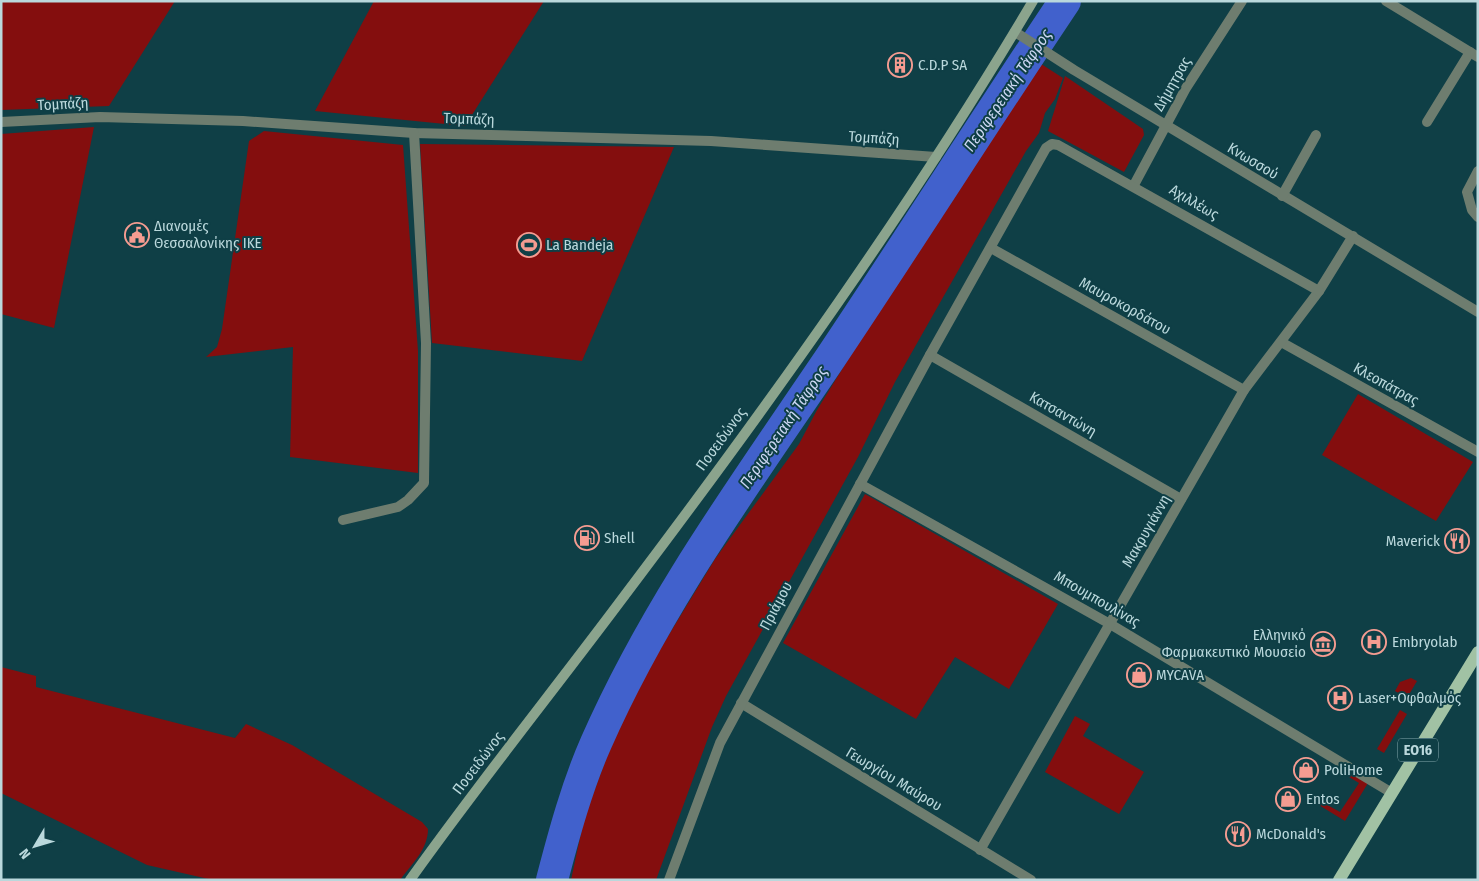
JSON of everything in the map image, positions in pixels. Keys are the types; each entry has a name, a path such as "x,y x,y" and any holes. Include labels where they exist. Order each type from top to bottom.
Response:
{"main road":[{"name":"ΕΟ16","path":"1339,880 1478,652"}],"street":[{"name":"Ποσειδώνος","path":"410,880 626,593 799,358 1019,34 1033,1"},
{"name":"Δήμητρας","path":"1134,185 1196,71 1242,1"},
{"path":"1386,1 1474,54 1427,122"},
{"path":"1403,11 1409,1"},
{"name":"Κνωσσού","path":"1019,34 1074,70 1282,196 1353,236 1478,312"},
{"name":"Τομπάζη","path":"1,122 100,117 243,121 414,133 711,142 936,157"},
{"path":"343,520 398,507 413,496 424,483 426,343 414,133"},
{"path":"1282,196 1316,134"},
{"name":"Αχιλλέως","path":"1052,144 1058,145 1134,185 1319,291"},
{"name":"Πριάμου","path":"669,880 720,743 930,355 1046,148 1052,144"},
{"path":"1478,171 1467,192 1472,210 1478,217"},
{"name":"Μακρυγιάννη","path":"980,850 1244,390 1319,291 1353,236"},
{"name":"Μαυροκορδάτου","path":"991,248 1244,390"},
{"name":"Κλεοπάτρας","path":"1280,342 1478,452"},
{"name":"Κατσαντώνη","path":"930,355 1181,499"},
{"name":"Μπουμπουλίνας","path":"860,484 1110,624 1392,793"},
{"name":"Γεωργίου Μαύρου","path":"741,703 1031,880"}],"shaded area":[{"path":"1,1 175,1 109,106 1,110"},
{"path":"374,1 544,1 465,126 315,111"},
{"path":"1038,62 1063,78 1055,99 1045,113 1039,133 1026,151 895,382 858,457 726,696 712,727 656,880 571,880 584,819 610,748 645,674 715,559 799,444 817,410 903,270"},
{"path":"1065,76 1143,129 1144,135 1124,172 1048,131"},
{"path":"94,127 54,328 1,314 1,134"},
{"path":"264,131 403,145 418,351 418,473 290,457 293,347 206,357 217,347 222,329 249,141"},
{"name":"La Bandeja","path":"420,144 674,147 582,361 432,343"},
{"path":"1358,394 1473,462 1436,521 1322,455"},
{"path":"865,494 1058,604 1009,689 955,657 916,719 783,643"},
{"path":"1,667 36,676 36,687 235,738 246,724 292,745 422,822 428,829 425,843 400,880 213,880 147,865 1,793"},
{"path":"1411,678 1417,681 1407,698 1395,691 1400,682"},
{"path":"1400,710 1407,714 1384,753 1377,749"},
{"path":"1075,716 1090,724 1083,736 1144,772 1119,814 1045,772"},
{"path":"1346,771 1368,783 1345,821 1309,799 1311,796 1340,812 1359,783 1344,774"}],"waterway":[{"name":"Περιφερειακή Τάφρος","path":"552,880 566,828 589,759 646,642 704,545 831,357 1065,1"}],"place":[{"name":"C.D.P SA","path":"900,65"},
{"name":"Διανομές Θεσσαλονίκης ΙΚΕ","path":"137,235"},
{"name":"La Bandeja","path":"529,245"},
{"name":"Shell","path":"587,538"},
{"name":"Maverick","path":"1457,541"},
{"name":"Embryolab","path":"1374,642"},
{"name":"Ελληνικό Φαρμακευτικό Μουσείο","path":"1323,644"},
{"name":"MYCAVA","path":"1139,675"},
{"name":"Laser+Οφθαλμός","path":"1340,698"},
{"name":"PoliHome","path":"1306,770"},
{"name":"Entos","path":"1288,799"},
{"name":"McDonald's","path":"1238,834"}]}
